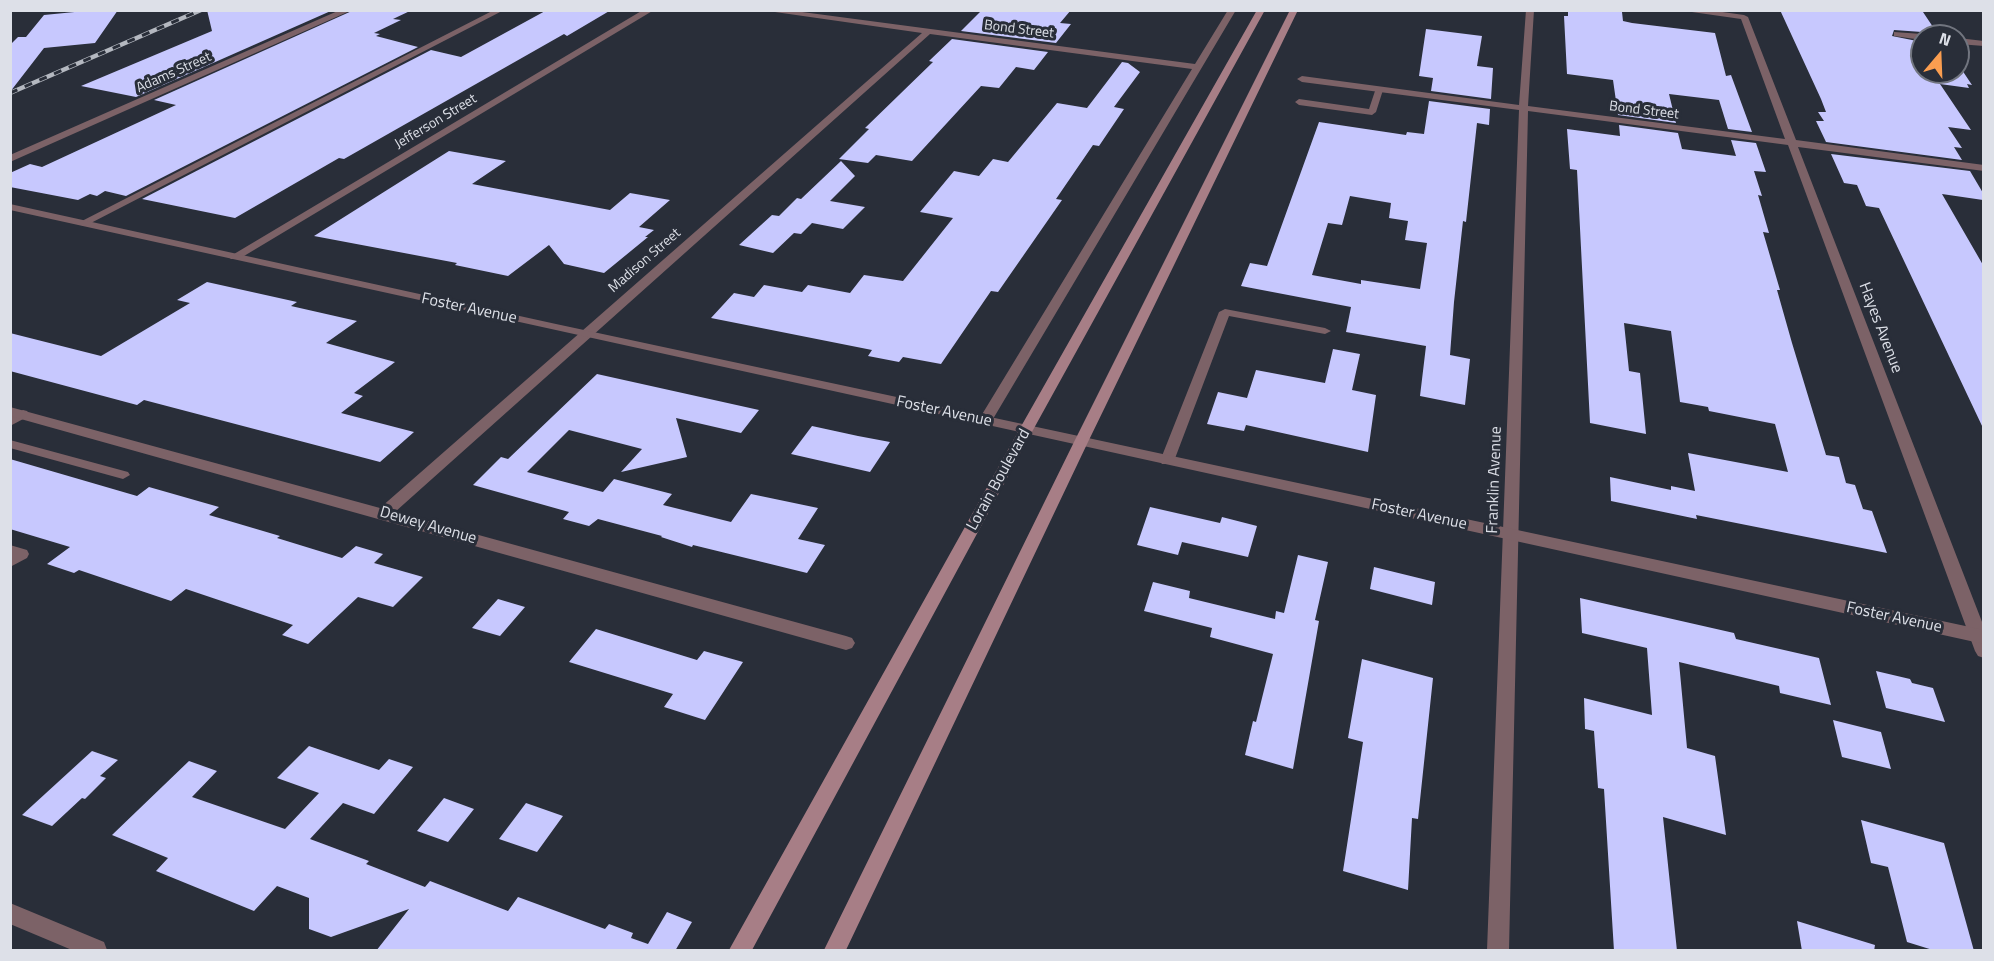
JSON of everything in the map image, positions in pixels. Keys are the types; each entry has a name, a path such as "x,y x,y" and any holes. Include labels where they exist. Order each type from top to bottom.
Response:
{"main road":[{"name":"Lorain Boulevard","path":"740,951 1026,430 1261,10"},
{"path":"835,951 1081,442 1294,10"}],"street":[{"name":"Adams Street","path":"10,159 348,10"},
{"name":"Jefferson Street","path":"235,257 650,10"},
{"name":"Bond Street","path":"765,10 1198,67"},
{"path":"986,421 1232,10"},
{"name":"Franklin Avenue","path":"1498,951 1524,109 1530,10"},
{"name":"Hayes Avenue","path":"1682,10 1744,17 1981,636 1983,651"},
{"name":"Madison Street","path":"384,513 928,32"},
{"path":"1897,34 1910,36"},
{"name":"Bond Street","path":"1302,79 1983,168"},
{"name":"Foster Avenue","path":"10,207 1167,461 1981,636"},
{"name":"Dewey Avenue","path":"15,415 384,513 846,643"},
{"path":"10,913 96,951"}],"lane":[{"path":"83,223 501,10"},
{"path":"1299,102 1372,112 1379,90"},
{"path":"1167,461 1225,312 1326,331"},
{"path":"10,444 123,475"},
{"path":"10,550 22,554 10,562"}],"building":[{"path":"118,10 95,43 44,48 10,92 10,45 18,37 26,37 44,15"},
{"path":"207,10 333,10 136,97 81,86 212,31"},
{"path":"354,10 412,10 393,19 401,20 374,33 380,34 376,36 418,47 126,196 105,191 97,196 90,194 78,200 10,187 10,173 30,164 42,167 176,105 154,100"},
{"path":"547,10 611,10 567,36 564,34 344,159 339,158 235,218 142,199 431,50 461,57"},
{"path":"982,10 1071,10 1060,23 1071,24 1056,43 961,31"},
{"path":"1568,10 1622,12 1623,21 1715,33 1726,76 1731,75 1752,132 1728,129 1719,100 1669,94 1676,123 1618,115 1613,80 1567,74 1564,16 1568,16"},
{"path":"1780,10 1923,12 1931,24 1910,24 1910,31 1894,30 1892,36 1910,40 1910,84 1940,84 1971,130 1948,127 1962,148 1954,147 1962,160 1826,142 1816,121 1824,121 1818,112 1826,112"},
{"path":"1426,29 1482,36 1477,66 1493,68 1491,99 1431,91 1433,78 1419,76"},
{"path":"952,39 1048,52 1034,70 1016,67 999,88 981,86 912,161 876,155 868,163 839,159 869,129 865,128 933,62 929,61"},
{"path":"1122,62 1128,63 1140,72 1114,107 1124,109 1099,146 1093,145 1056,199 1062,200 998,292 991,291 941,364 903,357 899,362 868,356 872,350 711,318 734,293 754,297 764,285 802,292 808,285 850,293 864,275 903,281 953,218 920,212 954,171 979,176 993,159 1008,162 1057,103 1087,108"},
{"path":"1940,84 1967,84 1969,88"},
{"path":"1429,101 1490,109 1489,125 1477,123 1454,302 1450,355 1470,359 1465,405 1420,396 1426,346 1346,332 1351,307 1241,286 1250,263 1267,266 1319,122 1406,135 1407,132 1424,134","holes":["1350,196 1391,203 1389,218 1408,221 1405,240 1427,243 1420,289 1361,280 1361,284 1312,275 1328,223 1342,225"]},
{"path":"1619,125 1678,133 1682,149 1736,156 1731,140 1756,143 1766,172 1754,171 1762,196 1758,195 1769,233 1763,232 1780,290 1777,290 1826,455 1839,457 1846,483 1855,485 1863,509 1872,511 1887,553 1696,515 1697,519 1611,501 1610,477 1671,490 1671,486 1695,491 1688,453 1788,472 1775,424 1709,411 1708,407 1680,402 1671,331 1624,323 1629,371 1640,373 1646,434 1590,423 1577,170 1570,169 1567,129 1620,136"},
{"path":"449,151 506,161 472,184 610,210 630,193 670,200 639,227 654,230 645,237 648,237 604,273 564,264 549,245 508,276 455,265 457,263 314,236"},
{"path":"1831,154 1970,171 1983,193 1983,200 1942,194 1983,265 1983,428 1879,208 1866,206 1857,185 1844,183"},
{"path":"841,161 855,176 830,201 865,207 843,229 812,223 801,234 794,233 773,253 739,245 772,215 779,216 797,198 801,199"},
{"path":"207,282 297,302 291,306 357,321 326,343 395,362 354,393 363,396 341,413 414,432 380,462 144,400 137,405 10,371 10,333 101,356 190,303 177,300"},
{"path":"1333,349 1360,354 1352,390 1376,395 1368,452 1246,425 1244,431 1207,424 1218,392 1247,398 1256,370 1325,383"},
{"path":"597,374 759,410 741,433 676,418 687,457 621,472 642,449 569,430 527,472 603,492 614,479 672,494 663,505 731,522 751,494 818,508 798,539 825,545 807,573 693,545 692,547 662,536 598,519 589,526 563,519 569,512 473,485 501,457 508,459"},
{"path":"812,426 890,442 870,472 791,454"},
{"path":"10,459 137,496 149,487 219,507 209,515 280,536 277,538 342,558 356,546 383,554 374,563 423,577 393,607 358,597 308,644 282,635 293,625 186,589 171,601 79,570 74,573 47,564 70,547 10,529"},
{"path":"1150,507 1220,523 1222,517 1257,526 1248,557 1182,542 1178,555 1137,545"},
{"path":"1298,555 1328,562 1315,620 1319,621 1293,769 1245,755 1273,654 1210,637 1212,628 1144,611 1153,582 1190,591 1189,598 1275,619 1276,611 1284,613"},
{"path":"1374,567 1435,582 1432,605 1370,589"},
{"path":"1580,598 1734,633 1736,639 1819,658 1831,705 1780,693 1779,686 1679,662 1687,748 1715,756 1726,835 1663,817 1677,951 1614,951 1604,789 1598,788 1594,731 1585,729 1584,698 1652,715 1647,648 1582,633"},
{"path":"498,599 525,607 500,636 472,628"},
{"path":"596,629 697,660 704,651 743,662 705,720 664,707 673,694 569,662"},
{"path":"1362,659 1433,678 1418,819 1412,818 1408,890 1343,871 1363,742 1348,738"},
{"path":"1876,671 1910,679 1912,683 1933,688 1945,722 1886,708"},
{"path":"1833,720 1881,732 1891,769 1842,757"},
{"path":"309,746 379,770 389,759 413,767 374,814 343,803 310,839 369,861 366,864 425,887 430,881 508,911 518,897 605,929 609,924 633,933 631,938 648,944 667,912 692,922 675,951 376,951 409,909 331,937 309,929 309,898 277,886 254,911 156,871 168,858 112,835 189,761 217,771 192,797 285,829 319,793 277,778"},
{"path":"92,751 118,760 100,776 106,778 85,799 82,798 52,826 22,815"},
{"path":"444,798 474,809 448,842 417,831"},
{"path":"526,803 563,816 537,852 499,839"},
{"path":"1861,820 1944,843 1974,951 1936,951 1907,942 1888,867 1871,863"},
{"path":"1797,921 1875,945 1874,951 1802,951"}],"railway":[{"path":"10,93 201,10"}]}
